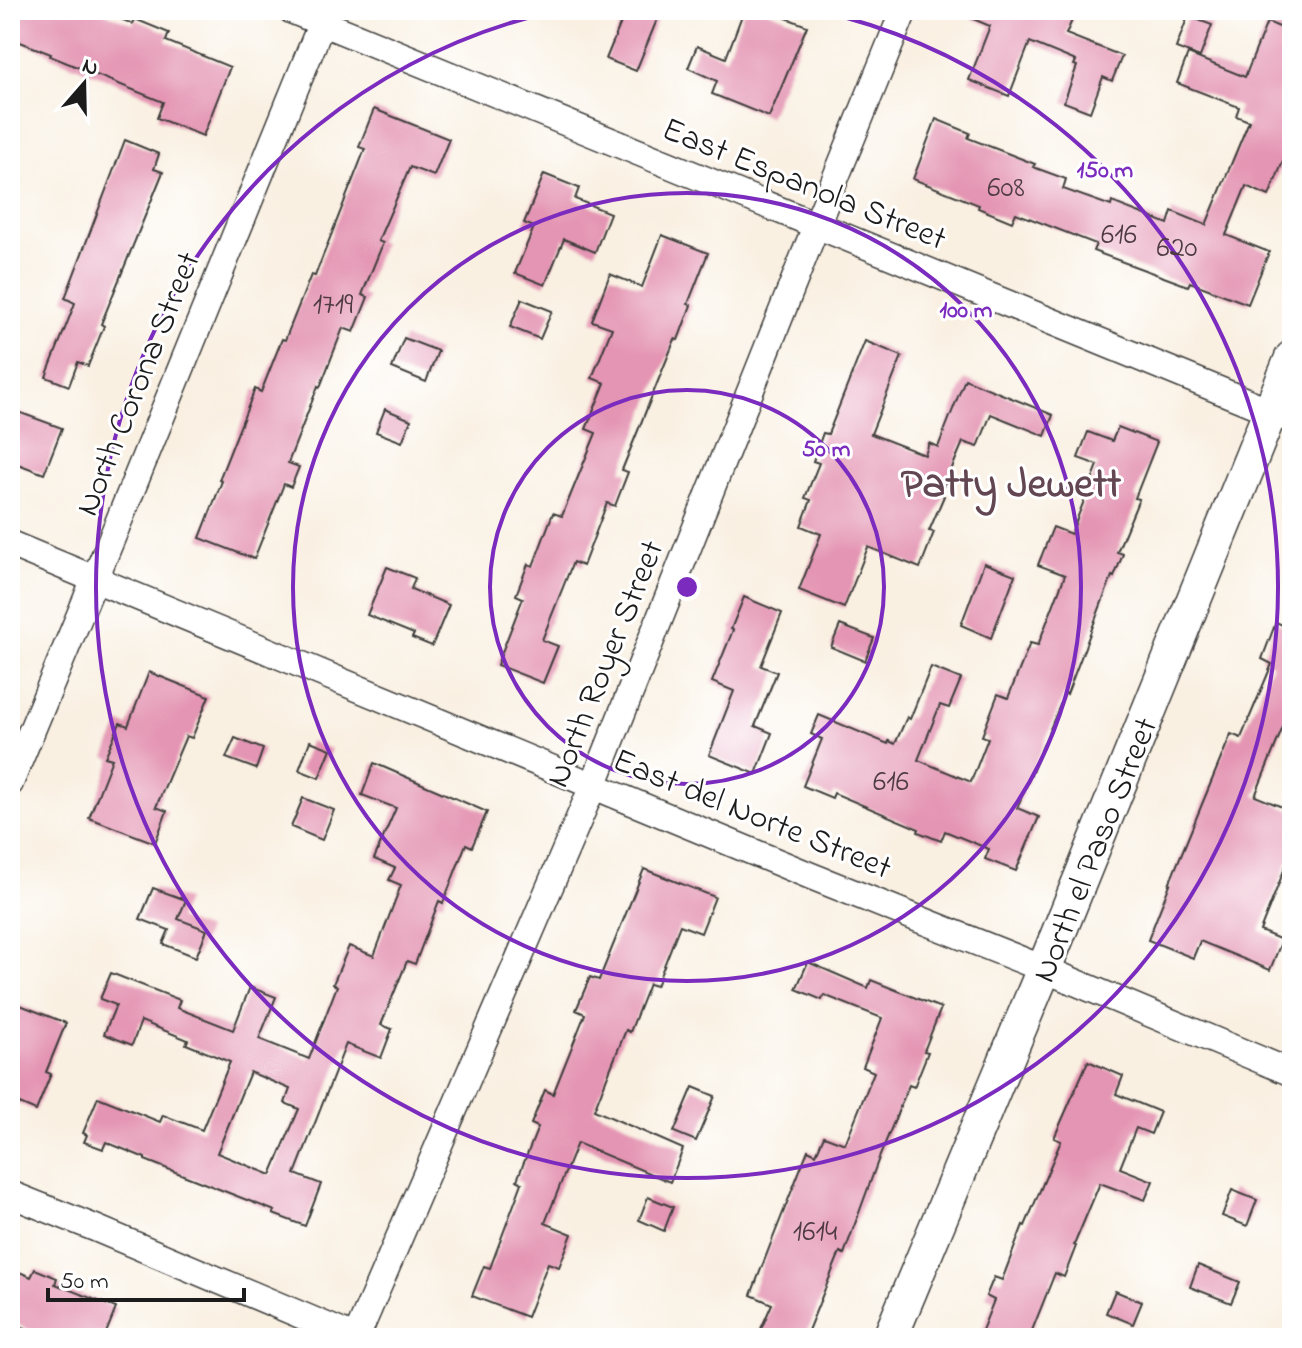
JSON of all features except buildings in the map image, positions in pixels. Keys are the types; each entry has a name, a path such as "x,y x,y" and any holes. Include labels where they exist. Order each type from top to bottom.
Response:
{"street":[{"name":"East Espanola Street","path":"291,10 324,16 816,226 1281,415"},
{"name":"North Royer Street","path":"355,1338 593,786 904,10"},
{"name":"North Corona Street","path":"10,783 324,16"},
{"name":"North el Paso Street","path":"890,1338 1281,415 1292,358"},
{"name":"East del Norte Street","path":"10,544 1292,1073"},
{"path":"10,1194 355,1338"}],"district":[{"name":"Patty Jewett","path":"1011,481"}]}
